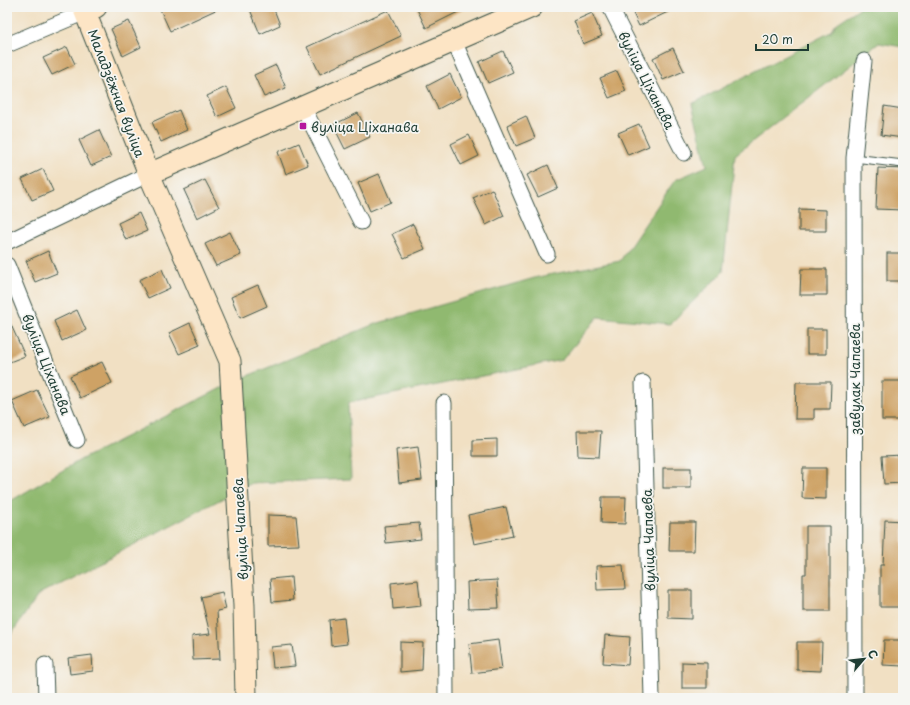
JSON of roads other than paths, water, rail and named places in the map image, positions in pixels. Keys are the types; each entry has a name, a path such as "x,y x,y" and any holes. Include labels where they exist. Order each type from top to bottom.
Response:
{"street":[{"path":"7,242 149,174 532,7"},
{"name":"вуліца Ціханава","path":"610,7 684,153"},
{"name":"Маладзёжная вуліца","path":"7,45 88,9 149,174"},
{"path":"454,41 547,254"},
{"name":"завулак Чапаева","path":"855,698 854,158 864,61"},
{"path":"304,107 361,222"},
{"name":"вуліца Чапаева","path":"149,174 230,361 244,606 246,698"},
{"name":"вуліца Ціханава","path":"7,265 77,440"},
{"name":"вуліца Чапаева","path":"643,383 652,698"},
{"path":"444,403 446,698"},
{"path":"45,665 46,698"}],"lane":[{"path":"854,158 903,164"}],"place":[{"name":"вуліца Ціханава","path":"303,126"}]}
